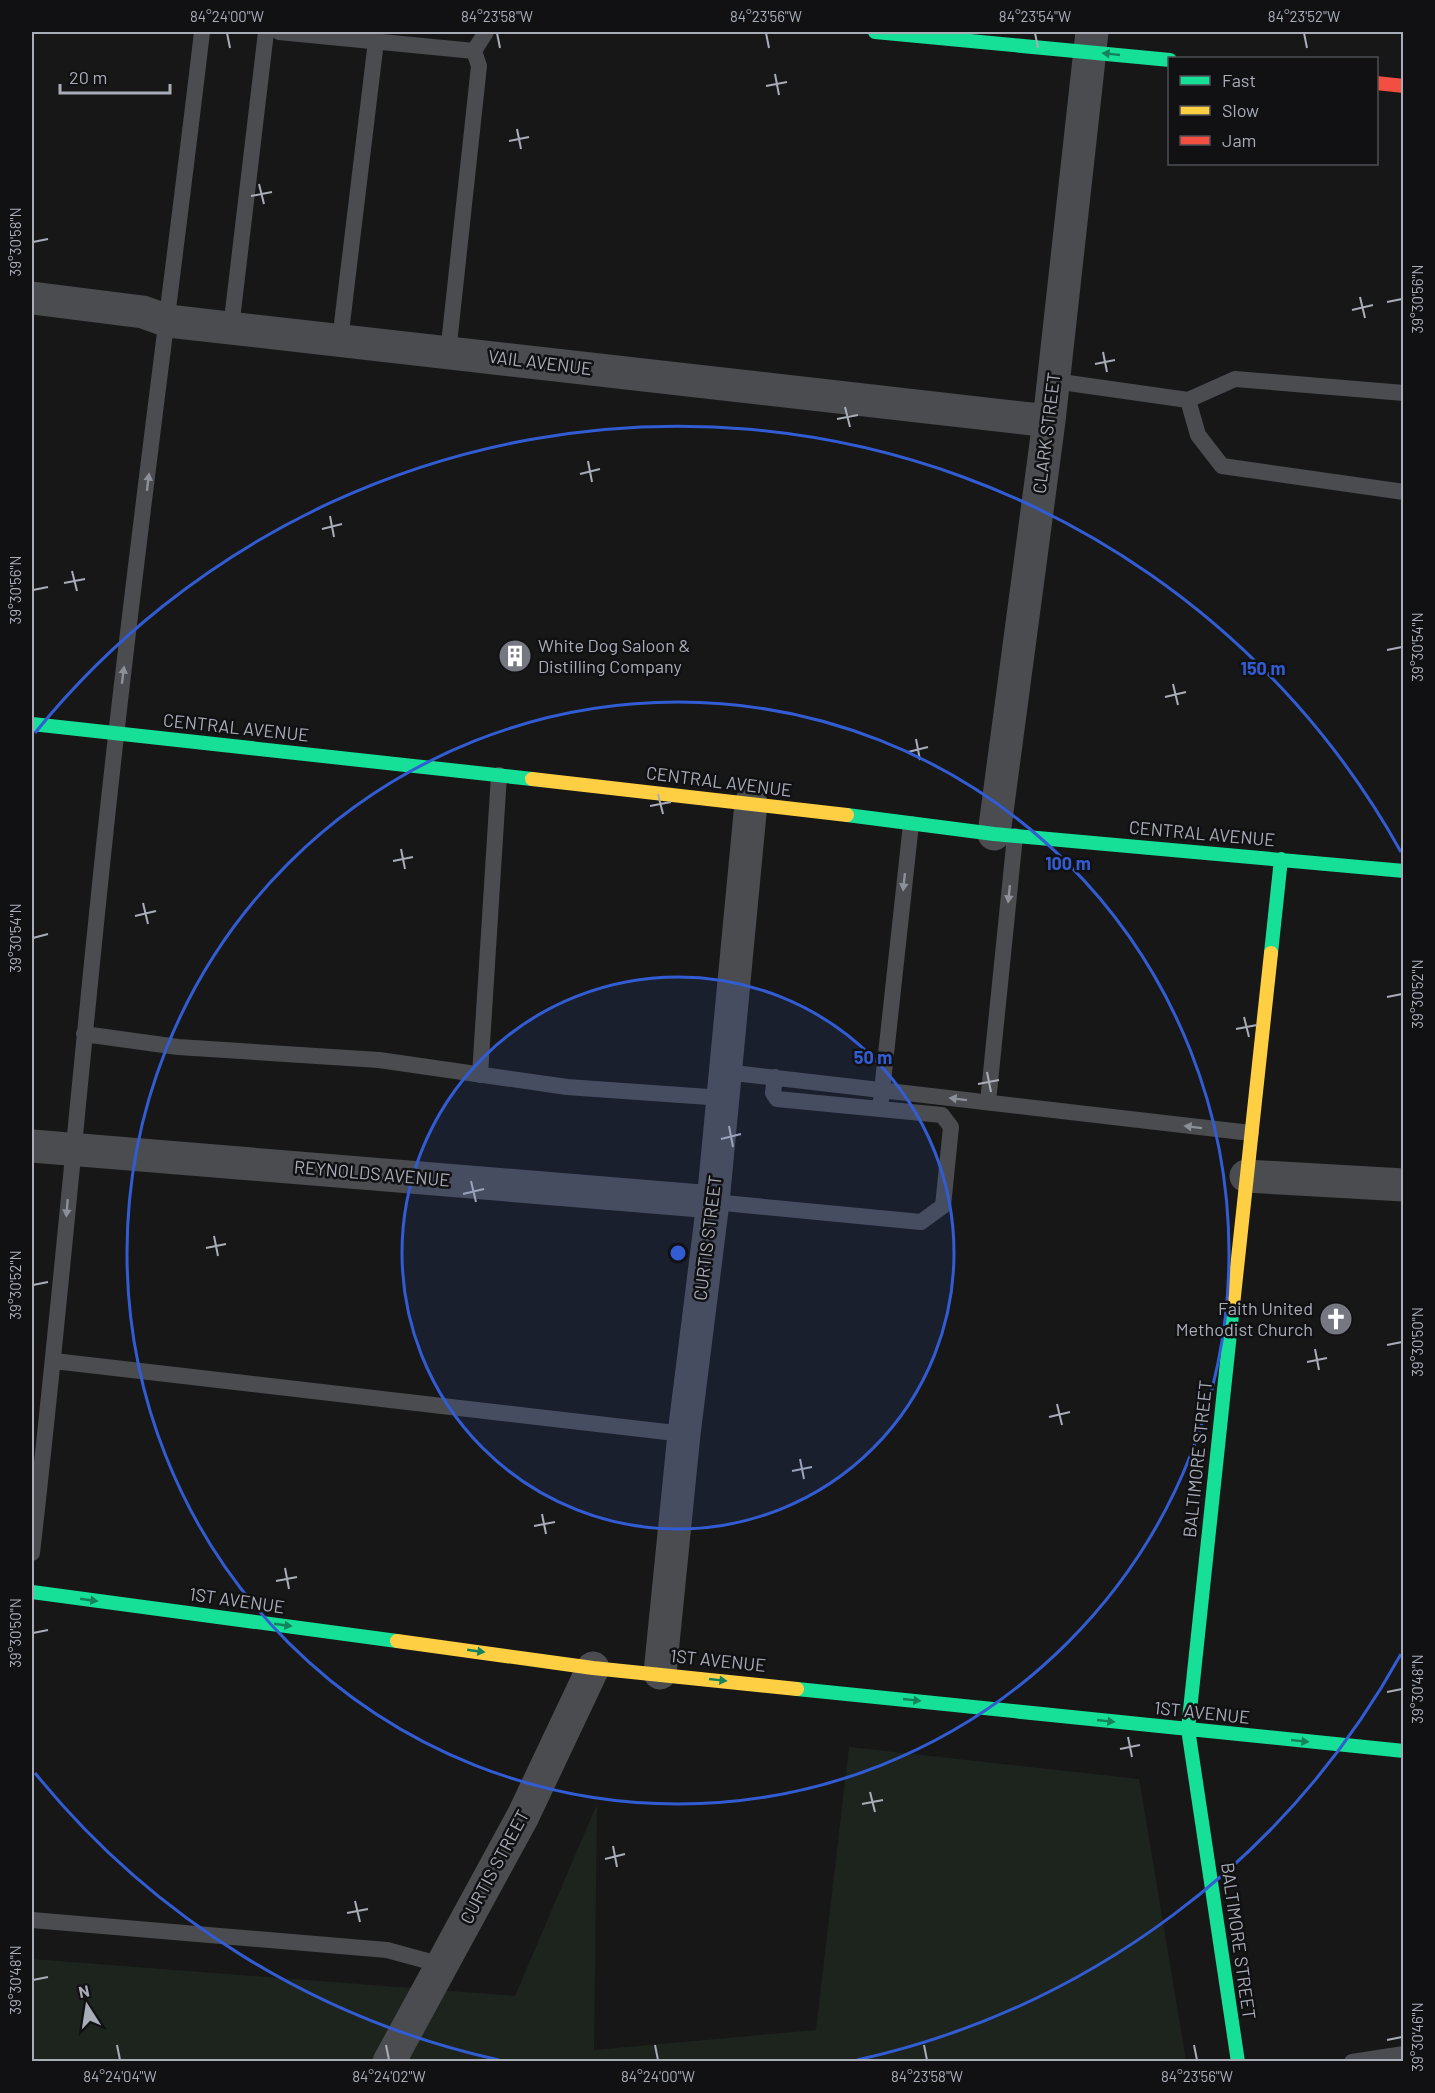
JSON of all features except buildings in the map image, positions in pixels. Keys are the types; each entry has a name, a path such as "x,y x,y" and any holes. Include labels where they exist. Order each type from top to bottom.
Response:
{"street":[{"path":"875,32 1091,42 1168,60"},
{"name":"CLARK STREET","path":"1005,835 1091,42"},
{"path":"1378,83 1404,86"},
{"name":"VAIL AVENUE","path":"32,298 143,312 168,321 1049,421"},
{"name":"CENTRAL AVENUE","path":"32,724 751,803 1005,835 1404,871"},
{"name":"CURTIS STREET","path":"660,1673 684,1434 713,1202 751,803"},
{"name":"BALTIMORE STREET","path":"1238,2061 1188,1729 1281,859"},
{"name":"REYNOLDS AVENUE","path":"32,1146 713,1202"},
{"path":"1246,1176 1404,1185"},
{"name":"1ST AVENUE","path":"32,1592 593,1668 660,1673 1404,1751"},
{"name":"CURTIS STREET","path":"389,2061 523,1816 593,1668"}],"lane":[{"path":"32,1553 54,1361 72,1149 116,733 202,32"},
{"path":"231,328 266,32"},
{"path":"279,32 474,51"},
{"path":"474,51 486,32"},
{"path":"340,340 376,41"},
{"path":"448,352 480,66 474,51"},
{"path":"1053,381 1188,400 1235,379 1404,393"},
{"path":"1188,400 1198,435 1222,466 1404,492"},
{"path":"480,1075 499,775"},
{"path":"880,1108 910,824"},
{"path":"988,1102 1005,835"},
{"path":"84,1034 178,1047 379,1060 567,1087 724,1085 776,1077 1251,1133"},
{"path":"713,1202 921,1222 943,1206 951,1127 942,1115 777,1099 773,1093 776,1077"},
{"path":"54,1361 684,1434"},
{"path":"32,1920 387,1950 442,1965"},
{"path":"1352,2061 1404,2054"}],"shaded area":[{"path":"849,1747 1139,1779 1186,2061 32,2061 32,1959 515,1996 597,1804 594,2050 816,2030"}],"traffic: fast":[{"path":"875,32 1168,60"},
{"path":"32,724 532,779"},
{"path":"847,815 994,834 1404,871"},
{"path":"1271,953 1281,859"},
{"path":"1233,1305 1188,1729 1238,2062"},
{"path":"32,1592 397,1641"},
{"path":"797,1689 1404,1751"}],"traffic: slow":[{"path":"532,779 847,815"},
{"path":"1233,1305 1271,953"},
{"path":"397,1641 593,1668 797,1689"}],"traffic: jam":[{"path":"1378,83 1404,86"}],"place":[{"name":"White Dog Saloon & Distilling Company","path":"515,656"},
{"name":"Faith United Methodist Church","path":"1336,1319"}]}
